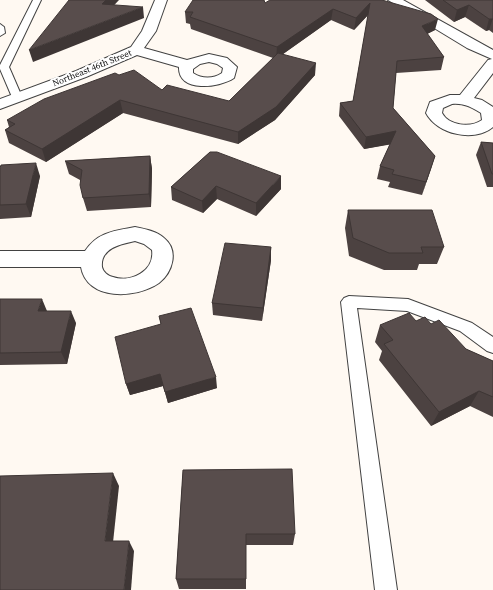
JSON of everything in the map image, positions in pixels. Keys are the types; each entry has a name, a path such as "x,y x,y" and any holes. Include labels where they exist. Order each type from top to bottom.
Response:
{"street":[{"name":"Northeast 46th Street","path":"0,104 81,74 136,50 149,31 161,0"},
{"path":"394,0 493,55"},
{"path":"136,50 188,65"},
{"path":"464,100 493,63"},
{"path":"0,260 91,260"}],"lane":[{"path":"17,97 4,67 37,0"},
{"path":"0,27 0,34"},
{"path":"386,590 349,302 408,305 466,327 493,346"}],"building":[{"path":"69,0 106,0 102,4 143,7 29,50"},
{"path":"193,0 264,0 265,3 270,0 382,0 431,14 438,19 422,26 444,57 397,61 393,108 435,156 426,182 392,174 394,170 380,166 396,131 366,137 340,103 353,101 370,3 356,18 333,9 277,47 190,17 193,12 185,12"},
{"path":"443,0 493,0 493,19 489,19 469,5 457,10"},
{"path":"278,53 316,63 276,107 238,132 120,100 42,149 5,130 15,124 7,120 44,99 115,73 119,75 134,70 162,90 167,85 229,101"},
{"path":"481,142 493,143 493,174 492,174"},
{"path":"210,152 217,152 281,176 256,203 216,186 202,201 171,187"},
{"path":"150,156 149,194 83,198 80,185 82,170 65,161"},
{"path":"36,163 26,204 0,205 1,165"},
{"path":"348,210 432,210 444,247 421,247 423,253 389,253 353,238"},
{"path":"225,243 271,247 263,308 212,303"},
{"path":"0,299 42,299 38,311 71,311 61,352 0,353"},
{"path":"191,308 216,377 165,392 160,374 126,384 115,337 161,324 159,316"},
{"path":"409,313 416,321 425,317 431,324 439,320 466,349 493,361 493,397 479,391 439,412 384,344 393,340 380,325"},
{"path":"292,469 295,534 246,534 246,579 176,579 183,470"},
{"path":"113,473 105,541 129,541 124,590 0,590 0,476"}]}
